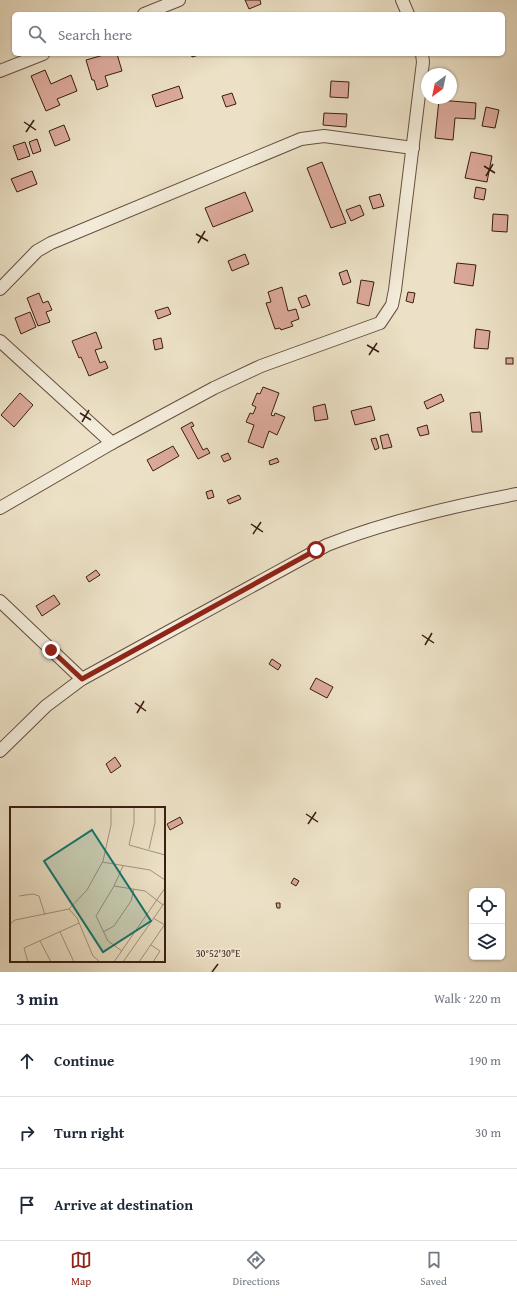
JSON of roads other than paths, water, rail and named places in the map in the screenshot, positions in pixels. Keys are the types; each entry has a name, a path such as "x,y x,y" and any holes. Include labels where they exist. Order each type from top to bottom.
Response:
{"street":[{"path":"149,12 179,0"},
{"path":"402,0 407,12"},
{"path":"0,71 38,56"},
{"path":"0,508 112,443 214,388 261,366 380,323 392,305 413,148 423,62 422,56"},
{"path":"0,289 32,255 51,243 301,139 324,136 413,148"},
{"path":"0,341 112,443"},
{"path":"0,751 46,706 82,679 327,544 395,522 517,494"},
{"path":"0,601 82,679"}]}
